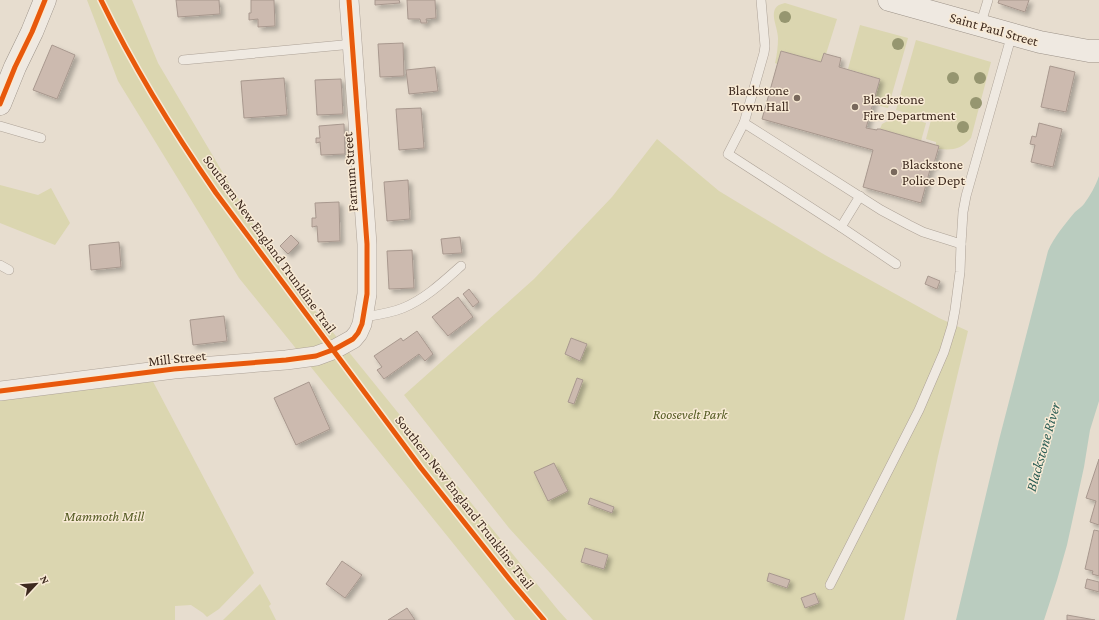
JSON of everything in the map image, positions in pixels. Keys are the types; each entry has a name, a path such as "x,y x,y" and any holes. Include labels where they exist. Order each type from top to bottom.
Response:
{"main road":[{"path":"0,104 45,0"},
{"name":"Saint Paul Street","path":"890,0 926,5 980,26 1040,42 1094,51"}],"street":[{"name":"Farnum Street","path":"349,0 367,244 367,294 364,317 358,333 353,339"},
{"name":"Mill Street","path":"0,391 174,369 286,360 316,356 335,349 353,339"}],"lane":[{"path":"761,0 765,46 764,53 744,123 728,154 896,264"},
{"path":"980,26 988,0"},
{"path":"830,585 919,410 944,352 955,310 962,244 963,212 966,196 1012,34"},
{"path":"183,60 353,44"},
{"path":"744,123 881,210 923,232 962,244"},
{"path":"0,126 41,138"},
{"path":"841,227 860,196"},
{"path":"0,265 9,270"},
{"path":"364,317 403,308 422,298 461,266"}],"green space":[{"path":"87,0 132,0 158,63 275,261 567,620 515,620 239,278 118,81"},
{"path":"785,3 837,19 826,54 824,53 821,62 781,51 777,64 775,63 778,38 774,12 775,8"},
{"path":"860,25 908,38 888,108 873,104 880,79 848,69"},
{"path":"916,40 991,62 971,138 960,147 952,149 938,149 939,146 936,145 936,142 926,139 931,120 896,110"},
{"path":"899,115 926,123 921,141 880,129 882,124"},
{"name":"Roosevelt Park","path":"657,139 719,191 825,255 939,318 968,331 938,456 904,620 593,620 509,528 404,395 534,279 612,197"},
{"path":"0,185 38,195 51,188 70,223 55,245 0,223"},
{"name":"Mammoth Mill","path":"149,374 254,573 219,609 207,617 191,605 175,606 175,620 0,620 0,393"},
{"path":"260,584 271,604 269,606 276,620 223,620"}],"water":[{"name":"Blackstone River","path":"1099,176 1099,401 1090,430 1084,467 1067,545 1057,580 1044,620 956,620 999,440 1048,251 1064,226 1086,201 1095,187"}],"building":[{"path":"176,0 219,0 220,14 178,17"},
{"path":"251,0 274,0 275,26 258,27 258,19 249,20 249,13 251,13"},
{"path":"375,0 399,0 400,3 375,5"},
{"path":"407,0 435,0 436,18 426,19 427,23 421,23 420,19 408,19"},
{"path":"999,0 1029,0 1025,12 998,3"},
{"path":"403,43 404,76 380,77 378,44"},
{"path":"52,45 75,55 57,99 33,90"},
{"path":"781,51 821,62 824,53 841,58 839,67 880,79 866,128 877,130 880,129 939,146 933,167 931,166 921,203 863,187 873,150 762,119"},
{"path":"1050,66 1075,72 1066,112 1041,107"},
{"path":"435,67 438,91 409,94 406,70"},
{"path":"284,78 287,115 244,118 241,81"},
{"path":"341,79 343,114 317,115 315,80"},
{"path":"421,108 424,148 399,150 396,109"},
{"path":"1039,123 1062,129 1053,167 1031,162 1035,145 1030,144 1032,136 1036,137"},
{"path":"344,124 345,154 321,155 320,142 316,143 316,138 320,138 319,126"},
{"path":"408,180 410,219 387,221 384,182"},
{"path":"339,202 340,241 318,242 317,226 312,227 312,218 316,218 315,203"},
{"path":"291,235 299,243 288,254 280,246"},
{"path":"460,237 462,253 443,254 441,239"},
{"path":"119,242 121,267 91,270 89,245"},
{"path":"412,250 414,288 389,289 387,251"},
{"path":"928,276 940,281 937,289 925,284"},
{"path":"469,289 479,302 473,307 463,294"},
{"path":"458,297 473,317 448,336 432,317"},
{"path":"224,316 227,341 193,345 190,320"},
{"path":"417,331 433,354 425,361 419,354 384,379 377,370 382,367 374,356 401,338 403,341"},
{"path":"571,338 587,344 580,361 565,354"},
{"path":"577,378 583,380 574,404 568,402"},
{"path":"309,382 330,429 296,445 274,398"},
{"path":"1099,459 1099,525 1090,522 1096,501 1086,498"},
{"path":"554,463 568,491 548,501 534,472"},
{"path":"590,498 614,507 612,513 588,504"},
{"path":"1094,530 1099,531 1099,576 1092,574 1093,571 1085,569"},
{"path":"585,548 608,555 604,569 581,562"},
{"path":"342,561 362,575 345,598 326,584"},
{"path":"769,573 790,580 787,588 767,581"},
{"path":"1087,579 1099,582 1099,592 1085,588"},
{"path":"815,593 819,603 805,608 801,598"},
{"path":"407,608 415,620 388,620"},
{"path":"1067,615 1095,620 1067,620"}],"cycle path":[{"path":"0,104 45,0"},
{"name":"Southern New England Trunkline Trail","path":"101,0 155,99 216,193 421,468 510,580 544,620"},
{"path":"0,391 174,369 286,360 316,356 335,349 353,339 358,333 362,324 367,294 367,244 349,0"}],"place":[{"name":"Blackstone Town Hall","path":"797,98"},
{"name":"Blackstone Fire Department","path":"855,107"},
{"name":"Blackstone Police Dept","path":"894,172"}]}
